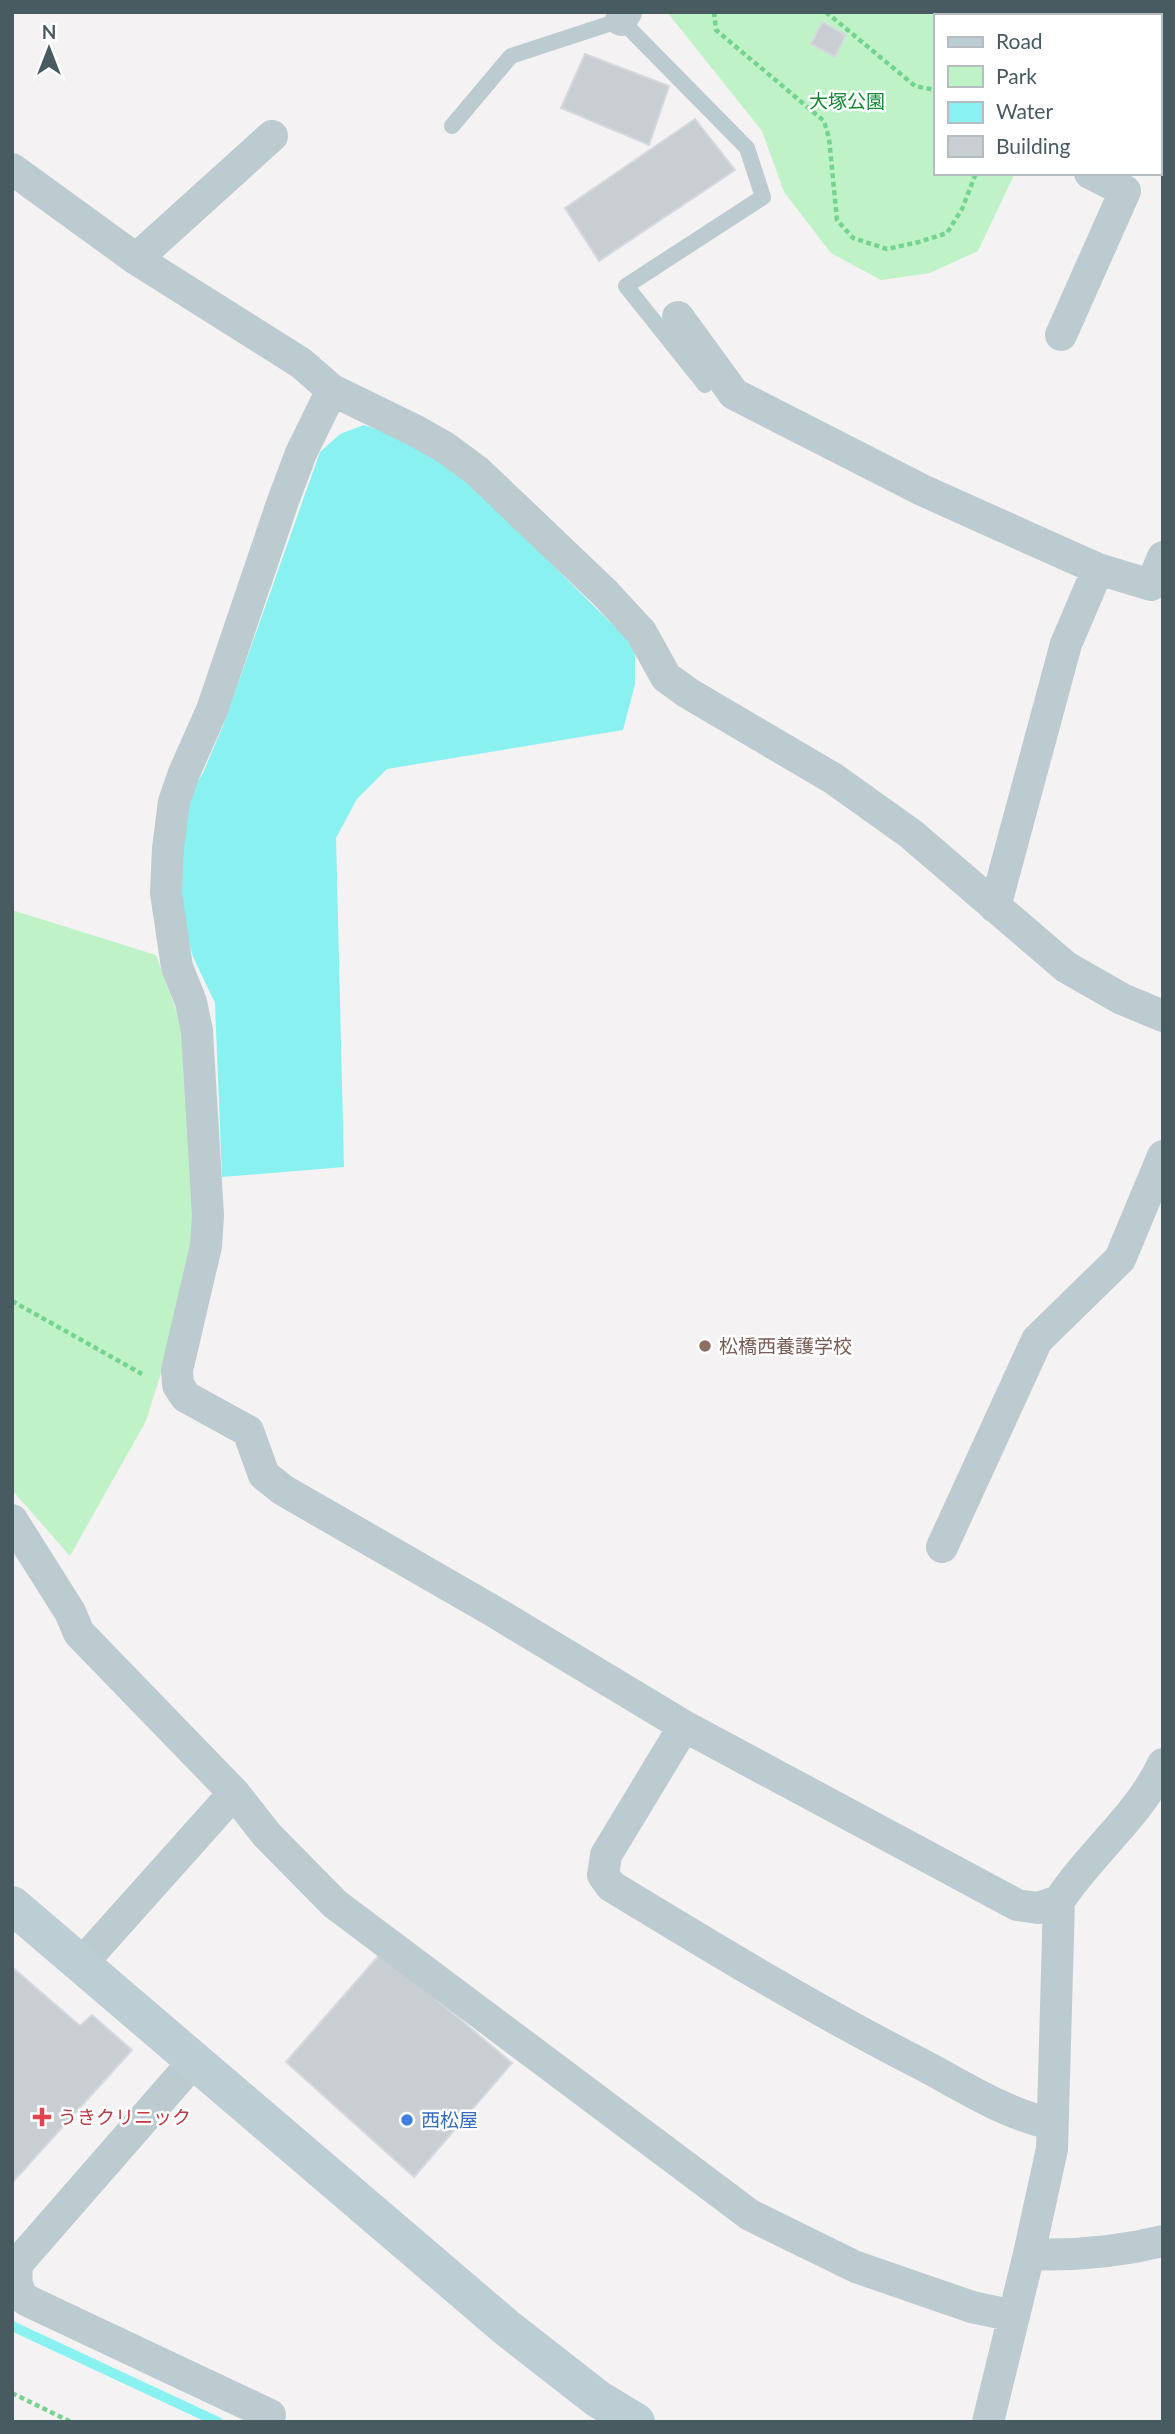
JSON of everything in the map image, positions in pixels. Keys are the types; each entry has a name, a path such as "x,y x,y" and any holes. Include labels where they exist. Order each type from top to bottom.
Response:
{"street":[{"path":"136,259 272,136"},
{"path":"12,169 136,259 301,363 332,390 446,448 477,471 605,593 641,632 666,677 688,693 834,779 911,834 1066,967 1122,999 1163,1016"},
{"path":"1061,335 1125,191 1094,175"},
{"path":"678,317 734,394 922,490 1098,569 1151,585 1163,557"},
{"path":"332,390 301,453 212,710 174,802 166,893 177,967 191,1002 197,1031 208,1216 206,1246 177,1370 178,1385 186,1397 248,1431 264,1475 283,1490 494,1611 684,1726 1017,1905 1038,1908 1059,1901"},
{"path":"995,907 1066,644 1098,569"},
{"path":"942,1547 1037,1340 1120,1259 1163,1156"},
{"path":"12,1520 70,1612 79,1633 234,1793 267,1835 335,1905 750,2215 856,2267 972,2307 1014,2316"},
{"path":"684,1726 606,1855 603,1875 611,1886 741,1966 898,2053 1024,2118 1052,2124"},
{"path":"988,2422 1048,2175 1052,2148 1059,1901 1072,1881 1129,1816 1163,1764"},
{"path":"82,1963 234,1793"},
{"path":"12,1905 507,2328 598,2399 636,2422"},
{"path":"195,2060 15,2262 16,2284 19,2293 26,2300 270,2415"},
{"path":"1029,2254 1068,2256 1133,2249 1163,2241"}],"lane":[{"path":"452,126 510,56 624,16 747,148 763,197 626,286 705,385"}],"path":[{"path":"714,12 716,30 824,121 829,138 837,220 853,238 887,249 919,243 947,233 962,209 975,175"},
{"path":"826,12 915,86 934,90"},
{"path":"12,1301 165,1387 178,1385"},
{"path":"12,2393 71,2422"}],"green space":[{"name":"大塚公園","path":"667,12 938,12 940,14 934,14 934,175 1014,175 978,251 930,273 881,280 831,253 784,192 762,131"},
{"path":"12,910 156,955 188,1043 194,1232 166,1357 146,1421 70,1556 12,1490"}],"water":[{"path":"364,425 402,438 456,469 635,647 635,684 623,730 387,769 357,799 336,838 344,1167 222,1177 215,1003 193,957 178,900 184,803 203,773 223,726 320,452 340,434"}],"building":[{"path":"822,22 846,35 835,57 811,44"},
{"path":"585,54 669,86 649,145 561,108"},
{"path":"695,119 735,170 599,261 565,208"},
{"name":"西松屋","path":"381,1953 512,2063 414,2177 286,2062"},
{"name":"うきクリニック","path":"12,1967 80,2026 92,2015 132,2050 12,2183"}],"waterway":[{"path":"12,2326 218,2422"}],"place":[{"name":"松橋西養護学校","path":"705,1346"},
{"name":"うきクリニック","path":"42,2117"},
{"name":"西松屋","path":"407,2120"}]}
